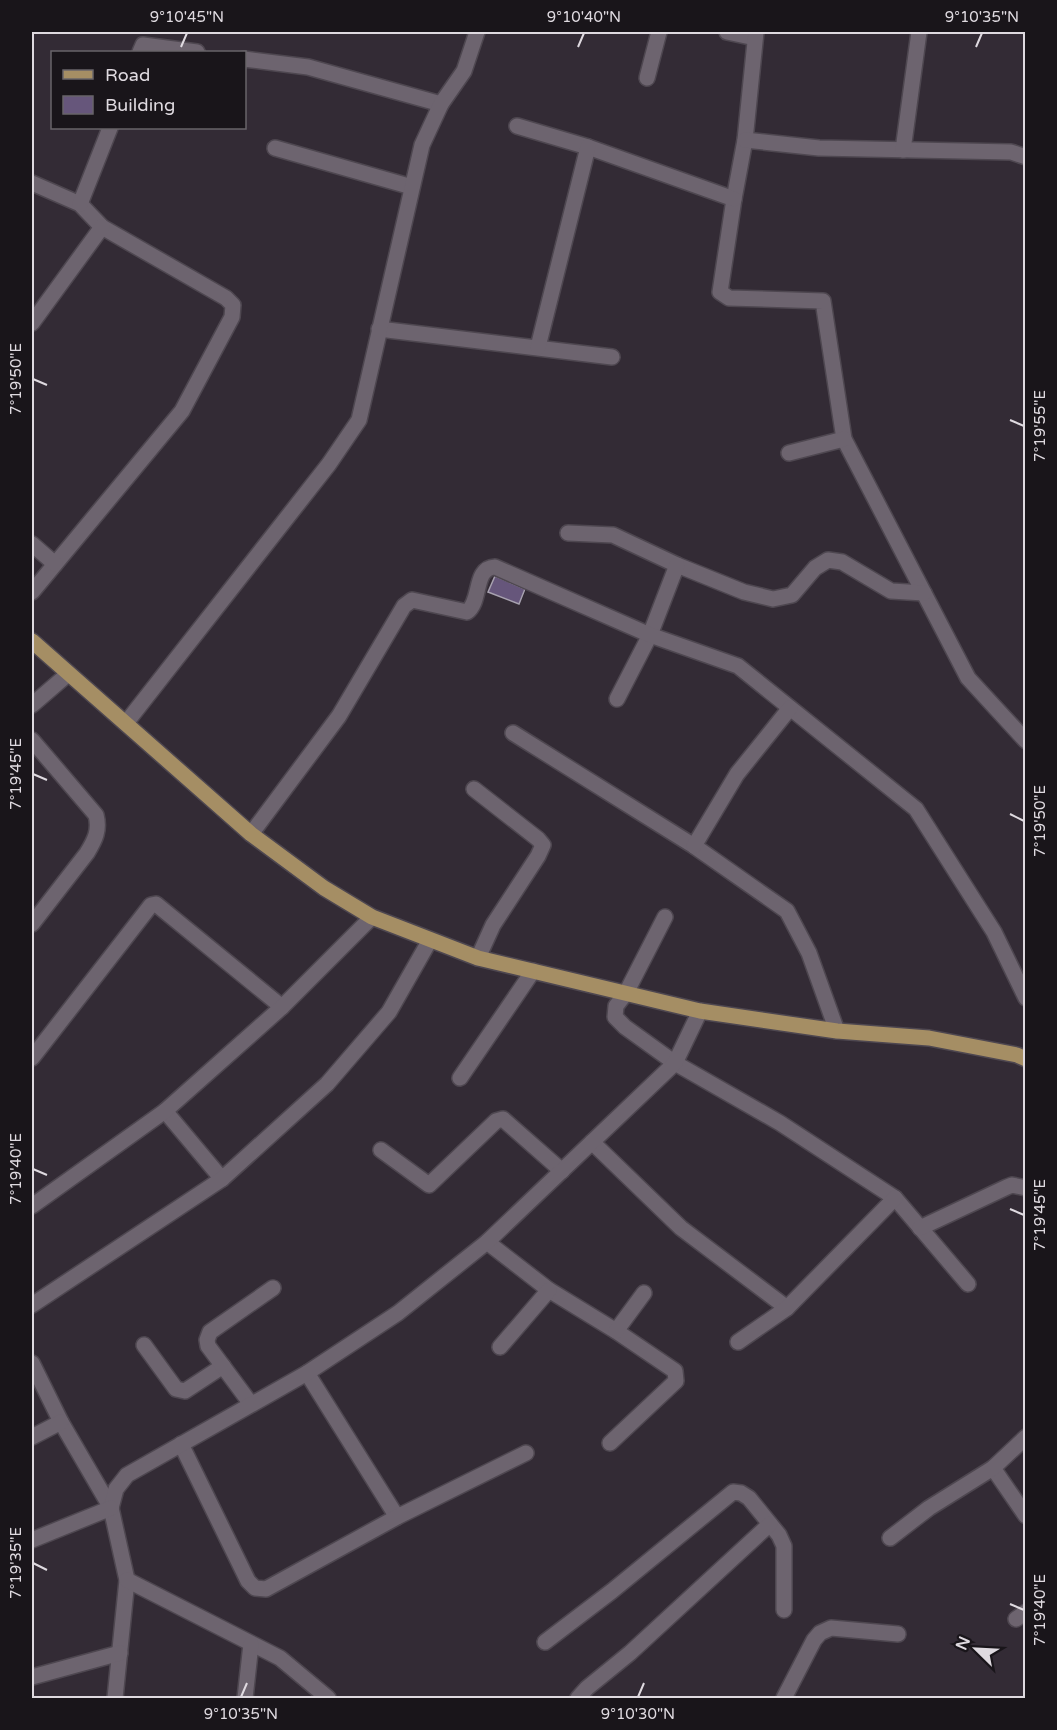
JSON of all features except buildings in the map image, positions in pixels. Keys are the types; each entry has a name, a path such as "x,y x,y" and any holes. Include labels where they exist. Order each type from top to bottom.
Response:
{"main road":[{"path":"32,641 251,834 324,888 372,917 478,958 700,1011 837,1030 929,1038 1023,1056"}],"street":[{"path":"126,723 329,464 359,420 422,145 441,104 464,71 477,32"},
{"path":"647,78 659,32"},
{"path":"727,32 756,35 745,140 720,292 729,298 823,301 844,439 968,678 1026,741"},
{"path":"903,150 920,32"},
{"path":"144,43 191,51"},
{"path":"246,59 308,68 441,104"},
{"path":"518,126 588,147 734,199"},
{"path":"80,204 110,129"},
{"path":"745,140 819,148 1011,152 1026,157"},
{"path":"275,147 412,187"},
{"path":"538,347 588,147"},
{"path":"32,183 80,204 102,227 226,298 233,305 232,317 182,411 32,592"},
{"path":"32,323 102,227"},
{"path":"379,329 612,357"},
{"path":"789,453 844,439"},
{"path":"568,533 614,535 677,565 744,592 773,599 792,595 815,568 828,560 842,562 891,591 924,593"},
{"path":"32,544 55,564"},
{"path":"617,699 650,635 677,565"},
{"path":"251,834 339,716 404,606 412,600 467,612 472,608 483,572 488,567 495,567 650,635 738,666 916,809 994,932 1026,998"},
{"path":"32,705 68,674"},
{"path":"694,846 737,774 790,708"},
{"path":"513,733 694,846 787,911 810,953 837,1030"},
{"path":"32,740 96,815 99,826 94,842 87,853 32,924"},
{"path":"474,789 543,845 493,925 478,958"},
{"path":"32,1058 151,905 156,904 282,1007"},
{"path":"32,1206 165,1111 282,1007 372,917"},
{"path":"665,917 626,993 616,1006 615,1017 625,1027 675,1063 780,1123 895,1198 969,1284"},
{"path":"32,1305 222,1179 327,1084 389,1012 429,940"},
{"path":"459,1078 533,971"},
{"path":"111,1508 116,1489 127,1475 307,1373 398,1313 487,1242 675,1063 700,1011"},
{"path":"165,1111 222,1179"},
{"path":"381,1150 429,1185 496,1122 503,1119 562,1171"},
{"path":"592,1142 681,1228 787,1308"},
{"path":"920,1228 1006,1187 1012,1185 1026,1188"},
{"path":"738,1342 787,1308 895,1198"},
{"path":"487,1242 549,1290 616,1330 675,1371 676,1381 610,1443"},
{"path":"251,1404 208,1346 207,1340 210,1332 273,1288"},
{"path":"500,1347 549,1290"},
{"path":"616,1330 644,1293"},
{"path":"144,1345 176,1389 185,1391 224,1366"},
{"path":"32,1363 61,1422 111,1508 127,1580 115,1698"},
{"path":"307,1373 397,1517"},
{"path":"32,1437 61,1422"},
{"path":"890,1538 929,1508 993,1468 1026,1437"},
{"path":"181,1444 248,1581 255,1588 266,1589 397,1517 526,1453"},
{"path":"993,1468 1026,1516"},
{"path":"545,1642 612,1591 733,1492 741,1493 749,1498 779,1535 784,1546 784,1610"},
{"path":"32,1540 111,1508"},
{"path":"578,1698 586,1688 630,1653 770,1524"},
{"path":"127,1580 280,1658 316,1693 328,1698"},
{"path":"784,1698 814,1640 820,1633 831,1628 898,1634"},
{"path":"245,1698 251,1644"},
{"path":"32,1677 120,1653"}]}
